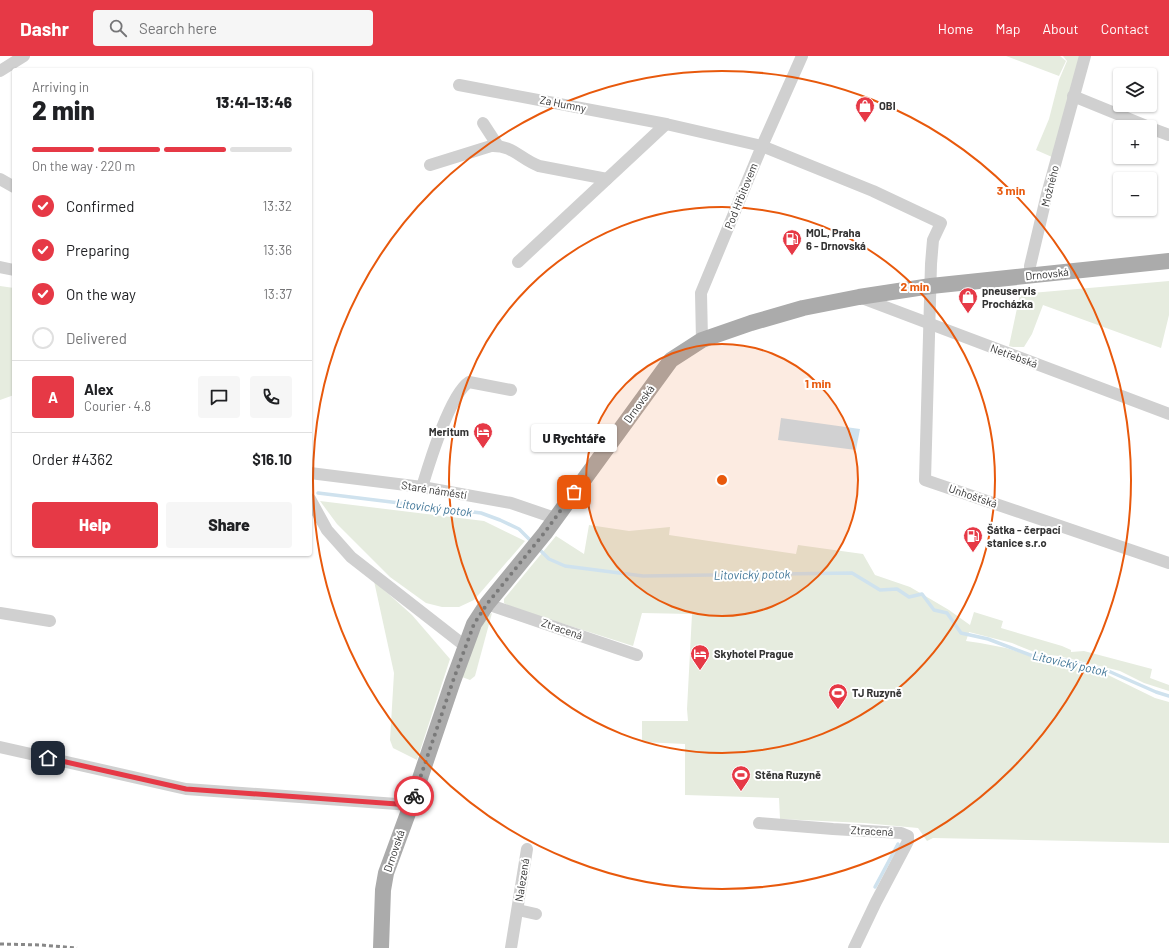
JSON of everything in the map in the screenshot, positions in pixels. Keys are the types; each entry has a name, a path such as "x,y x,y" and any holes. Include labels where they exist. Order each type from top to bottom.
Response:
{"main road":[{"name":"Drnovská","path":"381,948 384,882 465,646 474,624 487,604 556,518 671,360 702,340 751,323 803,308 859,297 931,286 1169,262"}],"street":[{"path":"0,71 24,56"},
{"name":"Pod Hřbitovem","path":"702,340 701,293 762,146 802,56"},
{"name":"Možného","path":"1030,275 1030,266 1046,201 1085,56"},
{"name":"Za Humny","path":"459,85 666,124 762,146 873,192 941,223 933,240 931,286"},
{"path":"1073,96 1132,120"},
{"path":"483,123 498,146"},
{"path":"518,262 666,124"},
{"path":"1157,130 1169,135"},
{"path":"430,165 490,146 498,146 510,150 531,163 539,166 607,179"},
{"path":"0,179 12,186"},
{"path":"0,267 12,270"},
{"path":"930,324 931,286"},
{"name":"Netřebská","path":"859,297 1169,414"},
{"name":"Unhošťská","path":"930,324 925,480 1169,563"},
{"path":"422,488 436,444 457,394 463,385 469,382 511,390"},
{"name":"Staré náměstí","path":"312,473 422,488 511,503 556,518"},
{"path":"312,503 326,530 350,557 465,646"},
{"name":"Ztracená","path":"487,604 637,655"},
{"path":"0,613 50,621"},
{"path":"0,747 186,789 411,805"},
{"name":"Ztracená","path":"759,823 901,833 908,836 908,841 854,948"},
{"name":"Nalezená","path":"512,948 527,849"},
{"name":"Nalezená","path":"518,910 536,914"}],"shaded area":[{"path":"1006,56 1060,56 1066,61 1059,76"},
{"path":"1063,56 1082,56 1052,157 1036,150 1049,119 1059,80 1067,61"},
{"path":"1169,281 1169,315 1161,348 1043,305 1032,334 1024,347 1009,346 1020,294"},
{"path":"0,286 12,288 12,396 0,400"},
{"path":"320,501 484,521 525,541 474,600 459,607 442,607 426,603 390,577 337,524"},
{"path":"589,525 629,531 670,527 669,535 796,554 798,545 863,554 875,575 910,587 949,610 970,625 974,612 1003,621 1001,628 1062,646 1071,650 1071,652 1084,651 1152,669 1150,678 1169,685 1169,691 1144,683 1120,671 1059,656 1039,654 1012,643 969,632 966,641 1006,648 1025,654 1044,663 1055,665 1067,664 1106,674 1155,698 1169,702 1169,843 933,838 927,841 918,828 864,823 780,819 779,798 685,795 685,744 642,742 642,721 688,721 687,709 692,614 642,613 633,646 509,606 504,603 504,599 556,536 584,554"},
{"path":"374,581 412,615 450,659 417,760 393,748 390,740 394,673"},
{"path":"492,613 475,676 470,680 462,677 473,646 486,617"}],"water":[{"path":"781,418 860,429 856,450 778,440"}],"waterway":[{"name":"Litovický potok","path":"318,493 481,513 519,529 532,542"},
{"name":"Litovický potok","path":"538,548 549,559 565,566 643,576 852,573 880,590 897,589 909,597 922,594 934,610 947,613 961,633 988,639 1041,659 1065,660 1106,670 1156,692 1169,696"},
{"path":"875,887 898,844"}],"railway":[{"path":"0,944 77,948"}],"way so far":[{"path":"414,796 465,646 474,624 487,604 545,532 574,492"}],"place":[{"name":"OBI","path":"865,123"},
{"name":"MOL, Praha 6 - Drnovská","path":"792,256"},
{"name":"pneuservis Procházka","path":"968,314"},
{"name":"Meritum","path":"483,449"},
{"name":"U Rychtáře","path":"574,492"},
{"name":"Šátka - čerpací stanice s.r.o","path":"973,553"},
{"name":"Skyhotel Prague","path":"700,671"},
{"name":"TJ Ruzyně","path":"838,710"},
{"name":"Stěna Ruzyně","path":"741,792"}],"route":[{"path":"48,758 162,785 186,789 411,805 414,796"}]}
